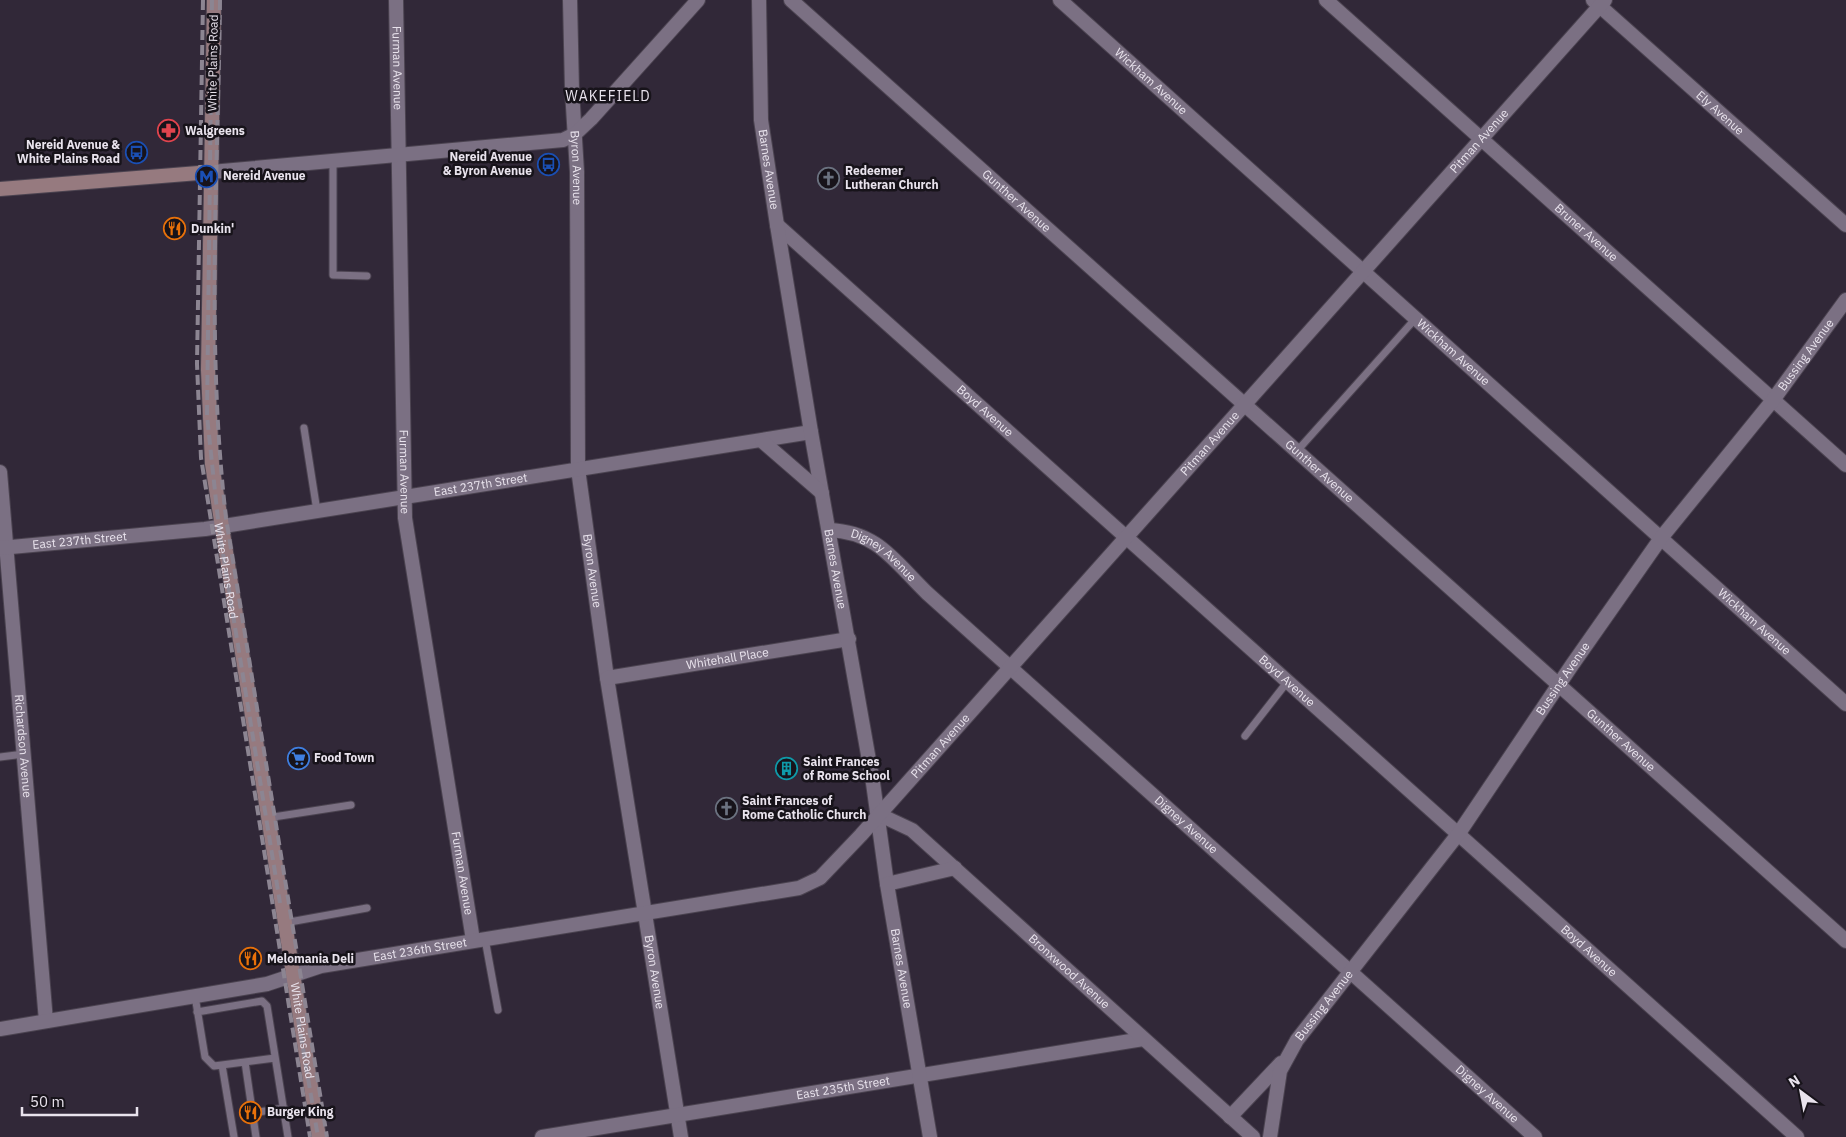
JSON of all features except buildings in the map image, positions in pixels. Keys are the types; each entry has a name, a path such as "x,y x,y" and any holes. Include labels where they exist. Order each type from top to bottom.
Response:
{"main road":[{"name":"White Plains Road","path":"214,0 208,397 211,456 220,527 319,1137"},
{"path":"0,189 211,172"}],"street":[{"name":"Furman Avenue","path":"396,0 406,528 479,939"},
{"name":"Byron Avenue","path":"570,0 575,134 578,469 607,678 681,1137"},
{"path":"211,172 548,143 563,140 575,134 591,119 698,0"},
{"name":"Barnes Avenue","path":"759,0 761,120 811,432 849,639 878,814 887,884 930,1137"},
{"name":"Gunther Avenue","path":"791,0 1846,941"},
{"name":"Wickham Avenue","path":"1060,0 1846,704"},
{"name":"Bruner Avenue","path":"1326,0 1846,465"},
{"name":"Pitman Avenue","path":"812,884 878,814 1245,404 1600,2"},
{"name":"Ely Avenue","path":"1600,2 1846,225"},
{"name":"Boyd Avenue","path":"777,225 1797,1137"},
{"name":"Bussing Avenue","path":"1270,1137 1278,1080 1284,1061 1296,1040 1459,833 1661,538 1773,400 1846,300"},
{"name":"East 237th Street","path":"3,548 220,527 811,432"},
{"path":"762,441 822,493"},
{"name":"Richardson Avenue","path":"0,472 3,548 24,754 46,1021"},
{"name":"Digney Avenue","path":"829,530 857,533 874,542 1010,667 1535,1137"},
{"name":"Whitehall Place","path":"607,678 849,639"},
{"name":"Bronxwood Avenue","path":"878,814 912,830 1253,1137"},
{"path":"887,884 955,868"},
{"name":"East 236th Street","path":"0,1029 267,984 320,966 799,888 812,884"},
{"name":"East 235th Street","path":"542,1137 1143,1039"},
{"name":"Bussing Avenue","path":"1230,1117 1284,1061"}],"lane":[{"path":"334,161 333,275 367,276"},
{"path":"1297,450 1416,318"},
{"path":"304,428 316,511"},
{"path":"1245,736 1288,680"},
{"path":"0,757 24,754"},
{"path":"267,818 351,805"},
{"path":"284,923 366,908"},
{"path":"479,939 498,1010"},
{"path":"195,996 205,1057 214,1066 276,1058"},
{"path":"198,1012 262,1001 267,1006 288,1137"},
{"path":"245,1062 256,1137"},
{"path":"222,1065 234,1137"},
{"path":"252,1113 284,1108"}],"railway":[{"path":"203,0 197,364 201,458 310,1137"},
{"path":"212,0 207,416 219,529 280,903"},
{"path":"220,0 215,324 216,389 226,518 327,1137"},
{"path":"298,1019 318,1137"}],"place":[{"name":"Walgreens","path":"169,131"},
{"name":"Nereid Avenue & White Plains Road","path":"136,152"},
{"name":"Nereid Avenue & Byron Avenue","path":"548,164"},
{"name":"Nereid Avenue","path":"207,176"},
{"name":"Redeemer Lutheran Church","path":"829,178"},
{"name":"Dunkin'","path":"175,229"},
{"name":"Food Town","path":"298,758"},
{"name":"Saint Frances of Rome School","path":"787,769"},
{"name":"Saint Frances of Rome Catholic Church","path":"726,808"},
{"name":"Melomania Deli","path":"251,959"},
{"name":"Burger King","path":"251,1112"}],"district":[{"name":"WAKEFIELD","path":"608,96"}]}
